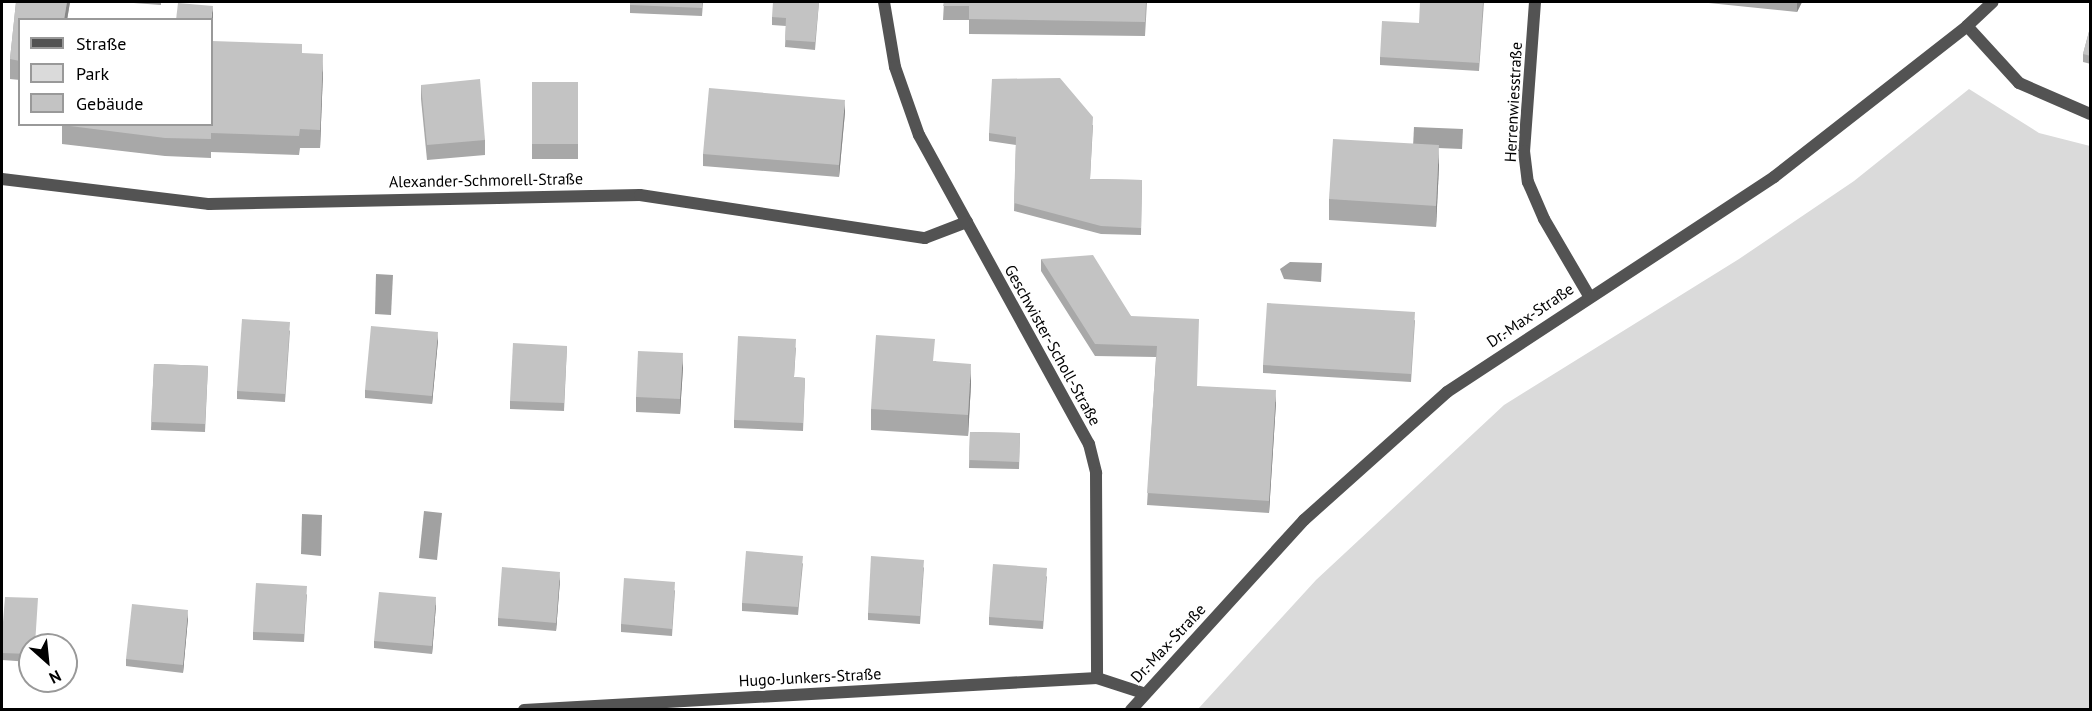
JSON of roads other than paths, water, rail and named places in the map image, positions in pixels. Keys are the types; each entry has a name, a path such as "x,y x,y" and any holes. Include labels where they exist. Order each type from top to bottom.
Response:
{"street":[{"name":"Geschwister-Scholl-Straße","path":"884,2 895,67 919,135 1089,444 1096,473 1097,678"},
{"name":"Herrenwiesstraße","path":"1535,2 1524,151 1528,182 1544,219 1589,296"},
{"name":"Dr.-Max-Straße","path":"1131,710 1143,693 1304,520 1447,392 1589,296 1774,177 1967,26 1993,2"},
{"path":"1967,26 2019,83 2091,114"},
{"name":"Alexander-Schmorell-Straße","path":"2,179 209,204 640,195 925,238 967,222"},
{"path":"1097,678 1143,693"},
{"name":"Hugo-Junkers-Straße","path":"524,710 1097,678"}]}
